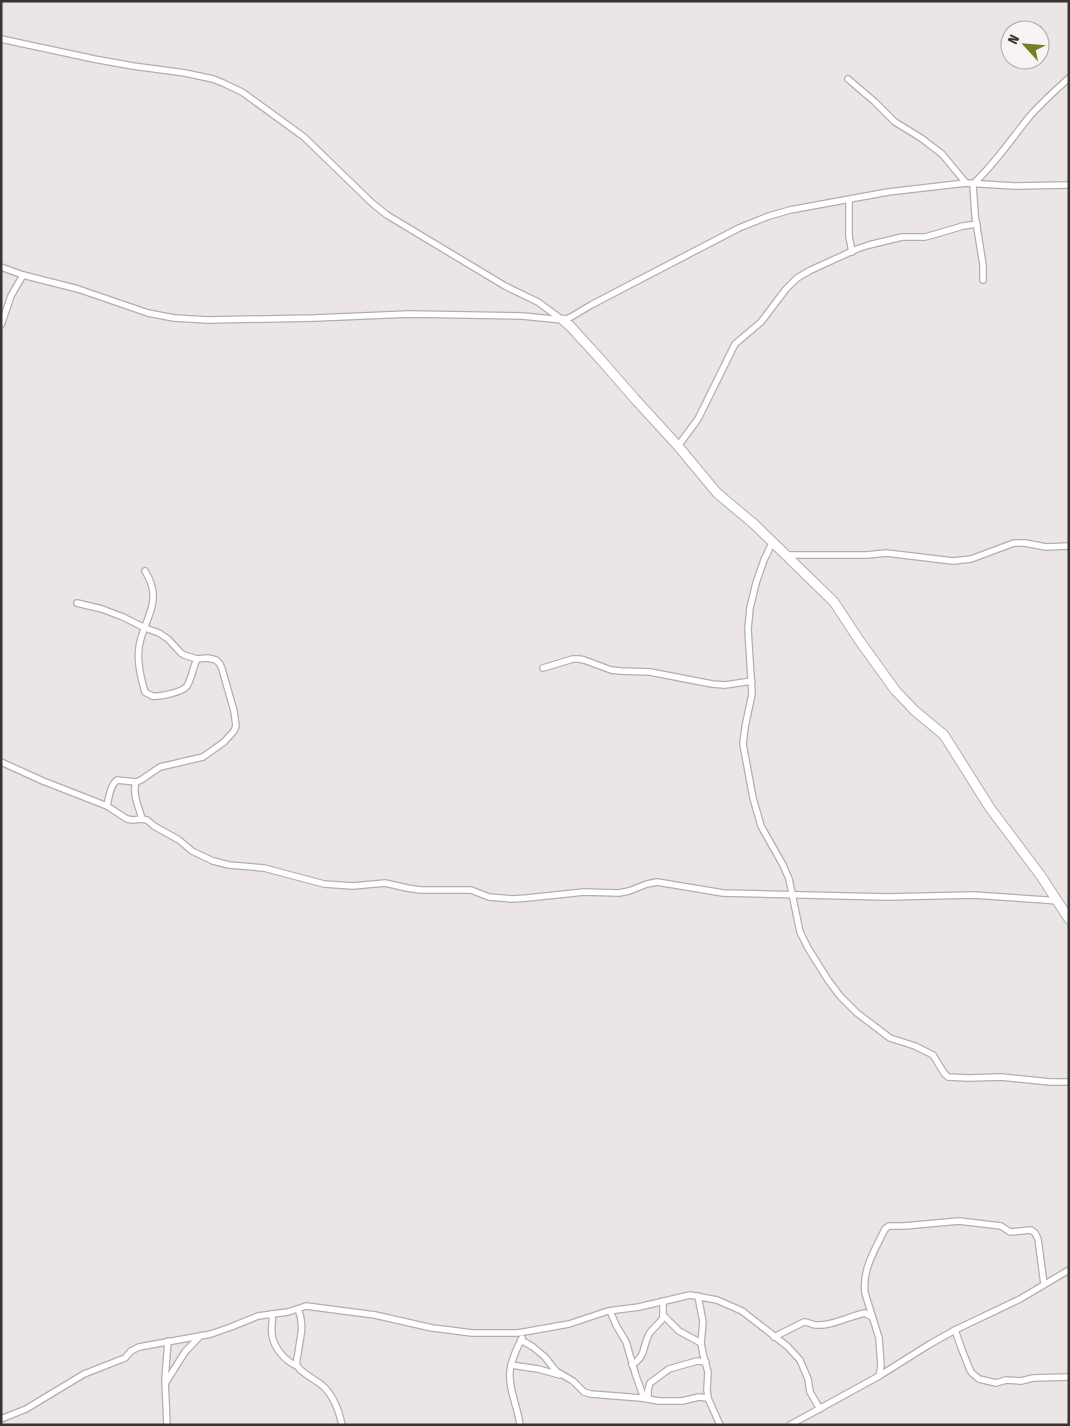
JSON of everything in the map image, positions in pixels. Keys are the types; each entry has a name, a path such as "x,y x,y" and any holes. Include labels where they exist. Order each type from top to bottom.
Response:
{"main road":[{"path":"563,320 602,360 717,492 742,513 834,602 895,690 915,711 944,735 990,808 1042,876 1069,919"}],"street":[{"path":"1,39 104,61 202,77 223,83 242,92 304,137 372,203 387,215 505,286 538,302 563,320"},
{"path":"974,184 1006,150 1031,116 1069,78"},
{"path":"848,79 895,122 942,154 966,183"},
{"path":"1,267 23,275 78,289 153,314 174,318 208,320 415,314 522,316 563,320 571,318 591,304 739,228 790,210 921,188 966,183 1014,186 1069,185"},
{"path":"974,184 976,224 983,265 983,280"},
{"path":"849,200 849,236 852,252"},
{"path":"678,446 698,419 737,341 761,322 786,289 798,278 861,247 902,237 936,234 976,224"},
{"path":"1,325 12,296 23,275"},
{"path":"772,543 756,583 750,608 748,629 752,694 743,744 753,798 761,826 783,865 792,894 800,932 820,969 840,996 884,1035 931,1053 944,1073 951,1078 1002,1077 1069,1082"},
{"path":"785,555 868,556 886,553 952,561 971,559 1014,544 1046,547 1069,546"},
{"path":"145,571 150,579 153,590 152,612 140,642 139,668 145,692 152,696 163,696 184,690 188,685 197,659"},
{"path":"77,603 116,614 159,633 168,639 181,653 197,659 212,658 220,664 234,711 236,726 234,731 217,748 203,757 160,768 136,782 117,780 111,789 107,806"},
{"path":"543,668 578,659 611,670 650,672 712,684 725,685 752,681"},
{"path":"1,762 107,806 127,819 147,820 179,840 192,852 213,861 229,865 264,868 313,882 336,886 385,882 420,890 471,890 490,897 527,898 584,892 619,893 657,882 723,893 753,892 887,897 973,895 1058,902"},
{"path":"136,782 134,793 142,819"},
{"path":"879,1376 881,1363 879,1338 864,1289 866,1266 885,1229 889,1226 959,1221 1001,1226 1010,1232 1031,1230 1038,1239 1044,1284"},
{"path":"790,1425 879,1376 955,1330 1020,1299 1069,1270"},
{"path":"6,1425 3,1418 39,1402 84,1374 125,1358 136,1348 201,1336 258,1316 306,1306 353,1311 432,1328 463,1332 498,1333 524,1332 569,1324 610,1311 690,1295 717,1300 742,1311 786,1346 800,1360 808,1379 810,1392 820,1409"},
{"path":"698,1296 703,1322 701,1343 708,1372 708,1398 720,1425"},
{"path":"632,1365 639,1360 649,1333 662,1321 664,1301"},
{"path":"297,1366 302,1329 298,1308"},
{"path":"610,1311 626,1342 632,1365 646,1398"},
{"path":"774,1337 804,1322 815,1325 837,1322 865,1312 872,1316"},
{"path":"272,1314 272,1335 276,1345 290,1362 326,1388 335,1402 342,1425"},
{"path":"663,1315 679,1331 701,1343"},
{"path":"955,1330 970,1370 978,1379 996,1383 1006,1380 1021,1381 1033,1378 1069,1377"},
{"path":"520,1425 510,1380 511,1365 524,1332"},
{"path":"166,1382 185,1352 201,1336"},
{"path":"521,1340 540,1353 556,1371 573,1381 584,1392 659,1401 682,1401 699,1397 708,1398"},
{"path":"168,1342 166,1382 168,1425"},
{"path":"646,1398 650,1383 658,1379 669,1369 697,1361 706,1362"},
{"path":"511,1365 530,1367 563,1376"}]}
